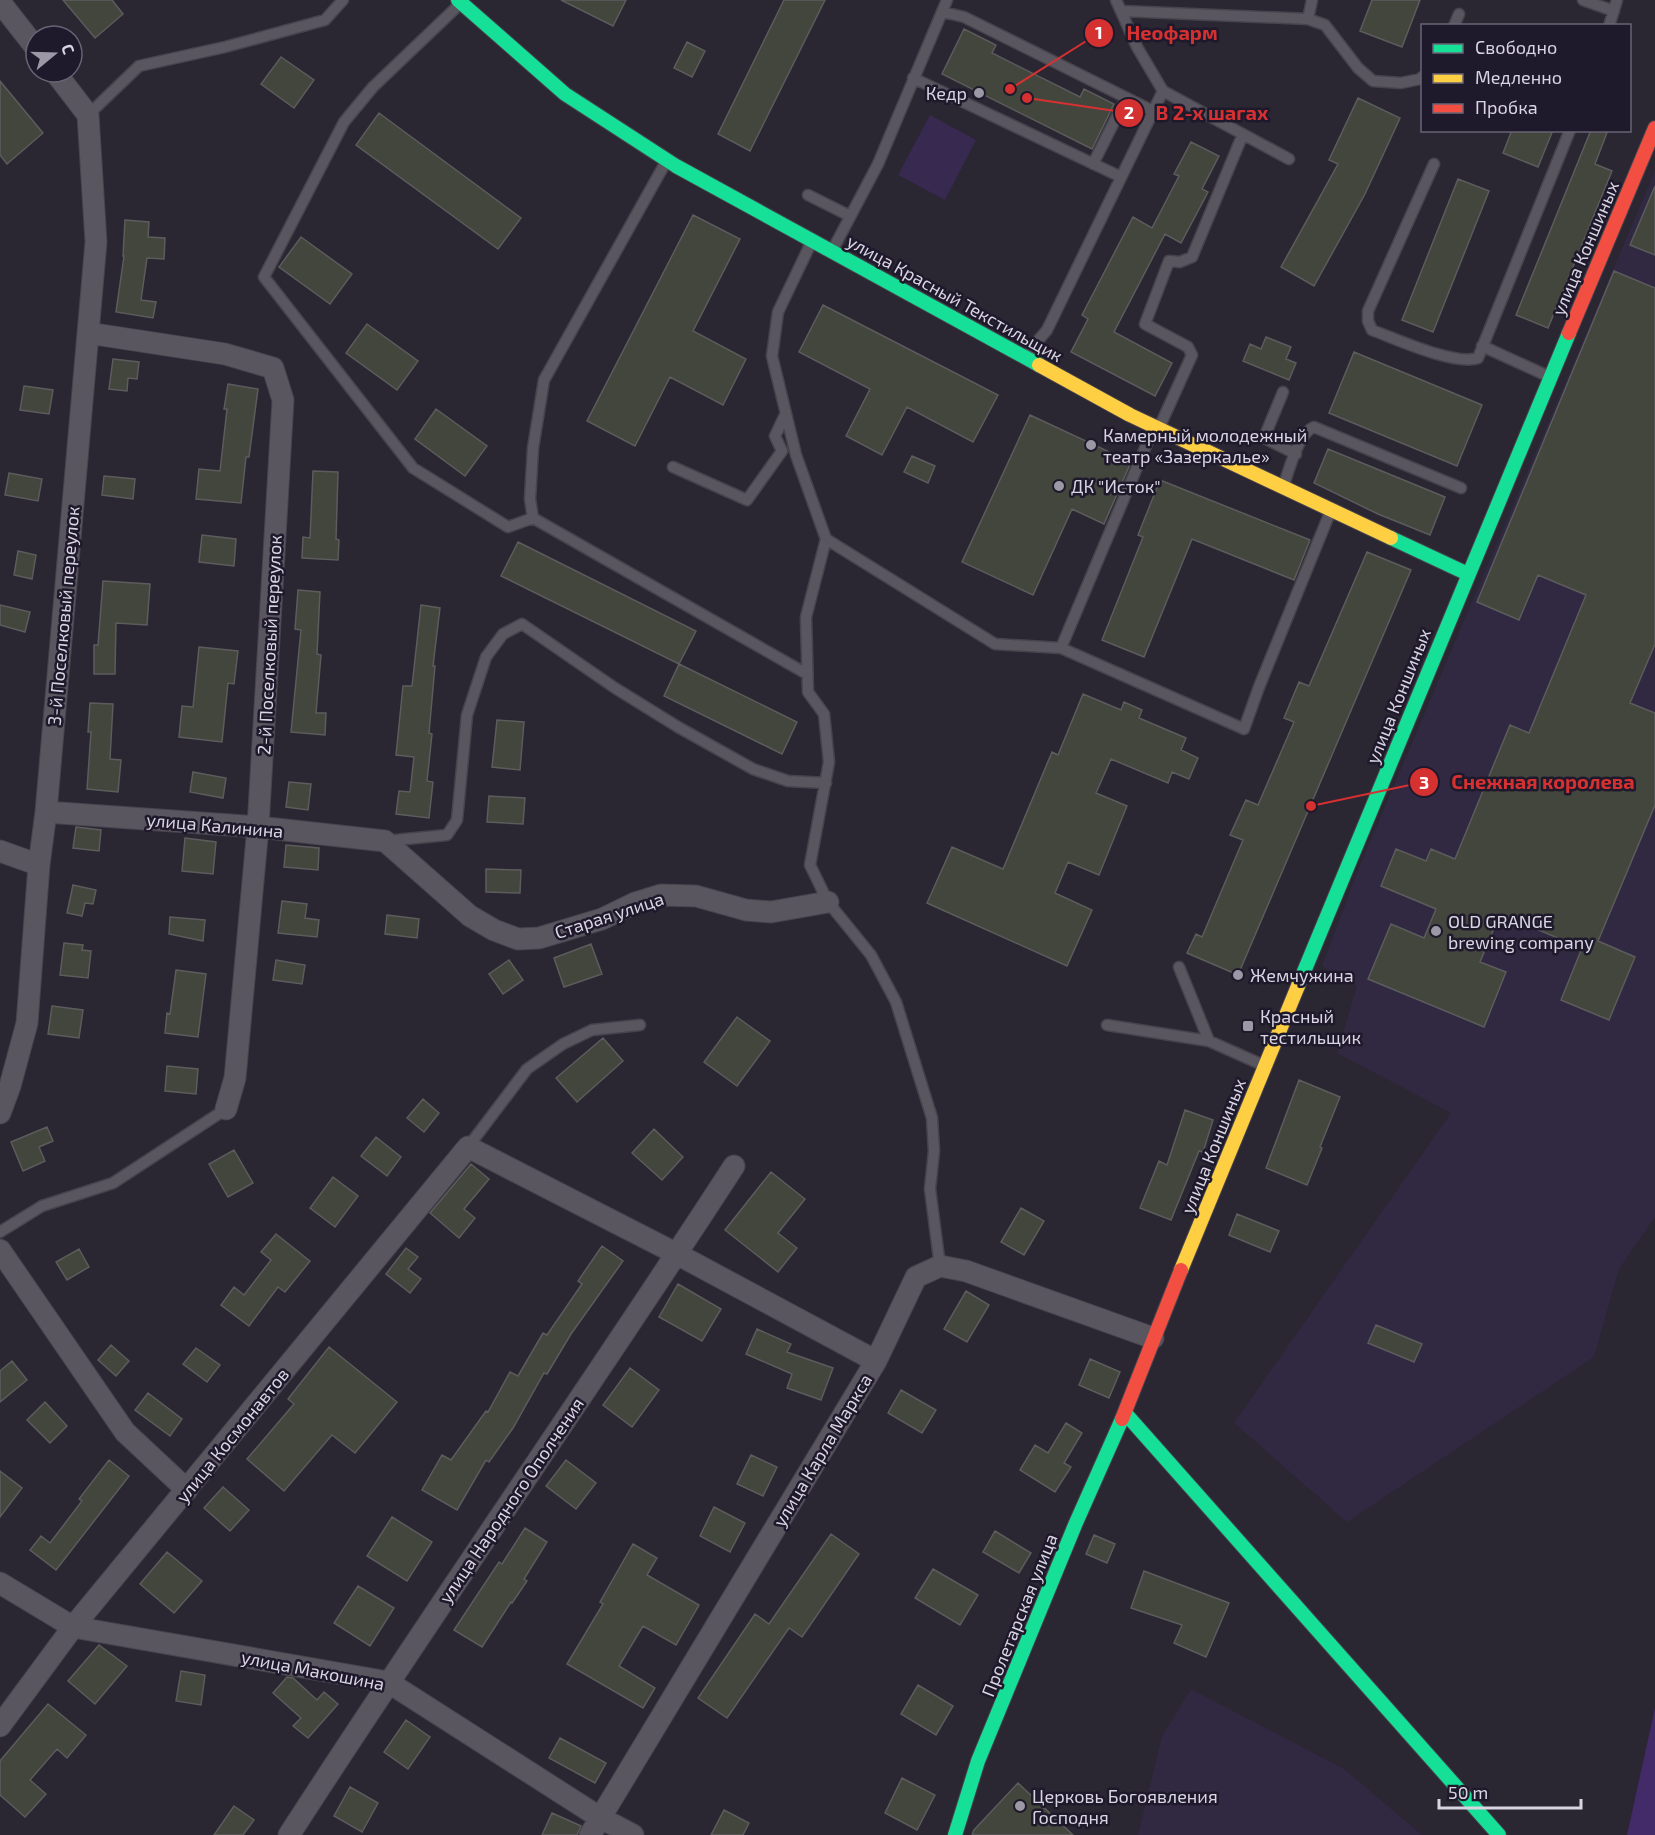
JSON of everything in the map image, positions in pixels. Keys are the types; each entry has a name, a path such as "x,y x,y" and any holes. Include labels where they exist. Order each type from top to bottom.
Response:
{"main road":[{"name":"улица Красный Текстильщик","path":"460,2 565,94 667,160 1157,428 1468,574"},
{"name":"улица Коншиных","path":"1125,1413 1153,1338 1265,1066 1655,128"},
{"name":"Пролетарская улица","path":"955,1835 978,1761 1075,1525 1125,1413"},
{"path":"1125,1413 1499,1835"}],"street":[{"path":"0,2 24,33"},
{"path":"64,84 88,115"},
{"name":"3-й Поселковый переулок","path":"0,1113 5,1084 27,1023 39,865 46,812 96,242 88,115"},
{"name":"2-й Поселковый переулок","path":"88,333 225,354 273,368 283,400 258,827 235,1078 226,1109"},
{"name":"улица Калинина","path":"46,812 258,827 385,842"},
{"name":"Старая улица","path":"385,842 470,916 494,930 518,939 539,938 602,919 635,903 661,895 696,896 746,910 771,912 828,902"},
{"path":"0,851 39,865"},
{"path":"468,1147 677,1254 876,1361"},
{"name":"улица Космонавтов","path":"0,1726 73,1627 468,1147"},
{"name":"улица Народного Ополчения","path":"289,1835 388,1682 734,1166"},
{"path":"0,1250 125,1432 187,1490"},
{"path":"940,1266 966,1271 1153,1338"},
{"name":"улица Карла Маркса","path":"595,1826 876,1361 916,1277 940,1266"},
{"name":"улица Макошина","path":"0,1583 73,1627 388,1682 595,1826 633,1835"}],"lane":[{"path":"88,115 139,66 225,47 325,20 343,0"},
{"path":"831,251 878,164 947,0"},
{"path":"1116,0 1137,47 1163,91 1289,159"},
{"path":"1308,19 1312,0"},
{"path":"1583,0 1615,5 1610,24"},
{"path":"460,2 373,87 344,122 264,277 413,468 508,527 533,518 807,674"},
{"path":"1122,11 1308,19 1324,25 1358,68 1373,81 1401,83 1421,78"},
{"path":"943,12 964,17 1153,111"},
{"path":"1455,24 1459,14"},
{"path":"913,78 1121,177"},
{"path":"1026,358 1047,330 1163,91"},
{"path":"1093,164 1126,98"},
{"path":"1434,164 1368,311 1368,321 1372,330 1455,359 1471,360 1478,358 1569,132"},
{"path":"1061,648 1157,428 1192,355 1188,347 1145,324 1169,261 1180,262 1192,256 1243,134"},
{"path":"533,518 530,499 533,448 544,380 667,160"},
{"path":"808,195 850,216"},
{"path":"812,240 778,312 772,356 796,455 826,539 806,617 808,692 824,714 829,762 810,865 828,902 871,955 896,1002 932,1118 934,1151 930,1189 940,1266"},
{"path":"1482,346 1550,377"},
{"path":"1283,392 1264,438 1296,454"},
{"path":"673,467 747,500 782,451 775,436 785,414"},
{"path":"1283,488 1307,430 1314,427 1461,488"},
{"path":"826,539 995,644 1061,648 1244,729 1331,510"},
{"path":"385,842 447,835 457,820 466,716 486,657 503,634 522,624 615,688 753,769 788,781 826,783"},
{"path":"1179,967 1209,1041"},
{"path":"468,1147 527,1069 563,1044 592,1030 640,1025"},
{"path":"1107,1025 1209,1041 1265,1066"},
{"path":"0,1232 42,1206 113,1183 226,1109"}],"shaded area":[{"path":"930,115 976,140 945,200 898,175"},
{"path":"1655,171 1655,1217 1619,1269 1594,1357 1347,1522 1234,1423 1451,1113 1337,1053 1357,986 1322,966 1356,875"},
{"path":"1191,1689 1344,1769 1422,1835 1138,1835 1162,1736"},
{"path":"1655,1708 1655,1835 1627,1835"}],"building":[{"path":"63,0 112,0 123,14 95,38"},
{"path":"561,0 626,0 613,26"},
{"path":"784,0 825,0 750,151 718,134"},
{"path":"1372,0 1420,0 1402,47 1360,31"},
{"path":"964,29 996,45 992,53 1080,97 1084,89 1114,104 1092,149 942,74"},
{"path":"687,42 705,51 692,77 674,68"},
{"path":"281,57 314,80 294,108 261,84"},
{"path":"0,81 43,133 7,164 0,155"},
{"path":"1358,98 1400,118 1365,194 1314,286 1281,267 1338,164 1329,160"},
{"path":"379,113 521,218 498,249 356,145"},
{"path":"1511,132 1552,132 1538,167 1503,153"},
{"path":"1590,132 1607,132 1595,164 1612,171 1548,328 1516,315"},
{"path":"1191,142 1219,156 1202,189 1208,192 1181,243 1165,234 1114,332 1172,363 1155,396 1071,352 1088,319 1082,315 1133,217 1152,228 1179,176 1174,174"},
{"path":"1458,179 1489,191 1433,332 1402,320"},
{"path":"1655,186 1655,255 1630,245"},
{"path":"693,215 740,239 693,331 746,359 723,405 670,377 635,446 587,421"},
{"path":"125,220 149,222 148,237 165,238 164,259 147,258 141,300 156,302 153,318 116,312 124,256"},
{"path":"301,237 352,274 330,304 279,267"},
{"path":"1614,271 1655,288 1655,644 1630,703 1655,713 1655,805 1598,941 1635,957 1609,1020 1561,1000 1582,948 1500,914 1480,962 1506,972 1484,1027 1368,979 1391,924 1424,938 1436,909 1381,886 1396,849 1426,861 1431,849 1455,859 1510,725 1529,733 1586,595 1538,575 1519,620 1477,602"},
{"path":"823,305 998,395 973,442 907,407 882,455 846,436 870,389 799,352"},
{"path":"367,324 418,361 397,390 346,353"},
{"path":"1266,337 1291,347 1286,359 1296,363 1289,380 1243,361 1250,344 1261,349"},
{"path":"1354,352 1482,405 1457,466 1329,413"},
{"path":"113,359 139,362 137,379 128,378 127,391 109,389"},
{"path":"228,384 258,389 249,457 246,457 241,503 196,499 199,469 220,471"},
{"path":"24,386 53,390 49,414 20,410"},
{"path":"436,409 487,446 465,476 415,439"},
{"name":"ДК \"Исток\"","path":"1030,415 1131,462 1104,524 1072,509 1033,595 962,562"},
{"path":"1328,449 1445,497 1430,535 1378,514 1314,483"},
{"path":"912,456 935,466 928,483 904,472"},
{"path":"313,471 338,472 336,539 339,540 338,560 302,558 303,537 310,538"},
{"path":"9,473 42,479 38,501 5,495"},
{"path":"104,476 135,479 133,499 102,495"},
{"path":"1160,480 1310,540 1294,580 1192,539 1144,657 1102,640 1143,537 1138,535"},
{"path":"202,535 236,539 234,566 199,562"},
{"path":"518,542 696,631 679,664 501,576"},
{"path":"18,551 36,555 32,579 14,575"},
{"path":"1367,552 1411,570 1238,975 1187,953 1196,934 1202,937 1243,840 1230,835 1246,800 1258,805 1294,722 1284,718 1299,682 1309,686"},
{"path":"103,581 150,584 147,625 116,623 115,674 94,674 94,645 98,645"},
{"path":"298,590 320,592 317,654 321,655 316,713 326,713 325,735 291,732 301,630 295,629"},
{"path":"0,605 30,612 25,632 0,625"},
{"path":"421,605 440,608 433,666 435,666 429,733 432,734 427,781 433,782 429,818 396,814 399,791 410,792 414,757 396,755 403,686 412,686"},
{"path":"199,647 238,651 234,684 228,683 222,742 179,737 182,706 193,707"},
{"path":"679,664 797,722 782,754 664,696"},
{"path":"1083,694 1121,710 1124,702 1142,710 1139,718 1186,738 1181,750 1198,758 1189,779 1172,772 1168,783 1111,759 1096,793 1127,806 1099,875 1068,862 1055,893 1092,910 1067,966 927,903 952,847 1003,869 1052,752 1058,755"},
{"path":"90,703 113,704 110,759 121,760 118,792 87,789 91,732 88,732"},
{"path":"497,720 524,722 520,770 492,767"},
{"path":"193,772 226,778 223,798 190,792"},
{"path":"289,782 311,784 308,810 286,807"},
{"path":"489,796 525,798 523,824 487,822"},
{"path":"76,827 101,830 99,851 73,848"},
{"path":"185,838 216,842 213,874 182,871"},
{"path":"286,845 319,848 318,870 284,867"},
{"path":"486,869 521,870 520,893 486,892"},
{"path":"73,885 96,890 93,904 85,903 82,916 67,913"},
{"path":"282,901 307,904 305,918 319,920 317,937 278,933"},
{"path":"387,915 419,919 417,938 385,934"},
{"path":"170,917 205,920 203,941 169,934"},
{"path":"64,943 83,945 82,950 91,951 88,978 60,975"},
{"path":"591,944 602,974 564,987 554,958"},
{"path":"276,960 305,965 302,984 273,980"},
{"path":"509,960 523,980 503,994 489,974"},
{"path":"176,970 206,974 198,1037 165,1033"},
{"path":"52,1006 83,1010 79,1038 48,1034"},
{"path":"737,1017 770,1041 737,1086 704,1062"},
{"path":"603,1038 623,1061 577,1102 556,1078"},
{"path":"167,1066 198,1069 196,1094 165,1091"},
{"path":"1299,1080 1340,1097 1307,1185 1266,1168"},
{"path":"423,1099 439,1113 424,1132 407,1118"},
{"path":"1185,1110 1213,1120 1203,1152 1199,1151 1171,1220 1140,1208 1159,1161 1167,1165"},
{"path":"47,1127 53,1141 39,1147 45,1161 23,1171 11,1142"},
{"path":"654,1129 683,1157 662,1180 632,1153"},
{"path":"376,1137 401,1157 387,1176 361,1156"},
{"path":"234,1150 253,1183 228,1197 209,1164"},
{"path":"471,1164 489,1179 464,1209 475,1218 459,1238 430,1213"},
{"path":"771,1172 805,1199 778,1233 797,1248 778,1272 725,1230"},
{"path":"333,1177 358,1196 335,1227 310,1208"},
{"path":"1021,1208 1044,1221 1024,1255 1001,1242"},
{"path":"1237,1214 1279,1231 1270,1252 1229,1235"},
{"path":"276,1234 310,1261 285,1292 278,1287 249,1326 221,1305 234,1287 244,1295 271,1260 261,1252"},
{"path":"602,1246 623,1261 571,1334 547,1374 544,1373 513,1428 489,1462 486,1460 457,1510 422,1490 442,1455 451,1460 486,1411 488,1412 510,1372 518,1376 543,1333 547,1335 582,1284 578,1281"},
{"path":"406,1248 418,1257 408,1269 421,1279 410,1293 386,1274"},
{"path":"79,1249 89,1267 67,1280 56,1262"},
{"path":"678,1284 721,1309 702,1341 659,1317"},
{"path":"966,1291 989,1305 967,1342 944,1329"},
{"path":"1376,1325 1422,1344 1414,1362 1368,1343"},
{"path":"757,1329 791,1344 787,1352 833,1368 821,1400 787,1388 792,1374 746,1354"},
{"path":"111,1345 129,1361 116,1376 98,1360"},
{"path":"329,1347 397,1402 355,1453 332,1435 284,1491 247,1459 294,1404 288,1399"},
{"path":"196,1348 220,1365 207,1382 183,1364"},
{"path":"1090,1359 1120,1372 1109,1398 1079,1385"},
{"path":"12,1361 27,1380 0,1402 0,1371"},
{"path":"630,1368 659,1390 632,1427 603,1405"},
{"path":"901,1390 936,1410 922,1433 888,1413"},
{"path":"148,1393 182,1419 170,1436 135,1410"},
{"path":"45,1402 67,1426 50,1443 27,1420"},
{"path":"1066,1423 1082,1433 1064,1463 1071,1467 1055,1492 1020,1470 1035,1445 1048,1453"},
{"path":"751,1455 777,1467 763,1496 737,1484"},
{"path":"109,1460 129,1476 56,1570 30,1550 41,1536 50,1543 82,1501 79,1499"},
{"path":"566,1460 596,1483 576,1509 546,1486"},
{"path":"0,1471 22,1488 0,1517"},
{"path":"223,1487 249,1510 230,1531 204,1508"},
{"path":"714,1507 745,1523 730,1552 700,1536"},
{"path":"392,1517 432,1542 407,1581 367,1556"},
{"path":"525,1528 547,1542 524,1579 527,1581 482,1647 454,1630 499,1562 502,1564"},
{"path":"995,1531 1031,1553 1019,1573 983,1552"},
{"path":"831,1534 859,1554 802,1637 789,1628 727,1718 698,1698 755,1614 769,1624"},
{"path":"1094,1535 1115,1544 1107,1563 1086,1554"},
{"path":"633,1544 657,1558 647,1575 699,1605 676,1645 643,1626 619,1666 655,1688 643,1708 567,1664 603,1604 600,1602"},
{"path":"167,1552 202,1581 174,1613 140,1584"},
{"path":"933,1569 978,1595 960,1625 915,1598"},
{"path":"1144,1571 1229,1603 1206,1657 1174,1643 1182,1625 1131,1608"},
{"path":"358,1586 394,1608 370,1646 334,1623"},
{"path":"99,1645 127,1666 95,1704 68,1681"},
{"path":"181,1671 205,1675 201,1705 176,1701"},
{"path":"287,1677 293,1678 317,1700 324,1692 338,1704 308,1738 293,1726 301,1718 273,1693"},
{"path":"918,1685 953,1706 936,1735 901,1714"},
{"path":"48,1704 86,1735 67,1758 57,1749 30,1780 46,1794 25,1817 0,1795 0,1761"},
{"path":"406,1720 430,1737 408,1769 384,1752"},
{"path":"560,1738 606,1763 595,1783 549,1758"},
{"path":"902,1778 935,1795 917,1830 885,1813"},
{"name":"Церковь Богоявления Господня","path":"1018,1783 1073,1835 972,1835 974,1830"},
{"path":"350,1787 378,1803 362,1832 334,1816"},
{"path":"234,1806 254,1820 243,1835 214,1835"},
{"path":"724,1810 749,1823 743,1835 711,1835"},
{"path":"552,1813 581,1826 577,1835 542,1835"}],"traffic: fast":[{"path":"458,0 565,94 676,166 1039,365"},
{"path":"1298,986 1569,333"},
{"path":"1391,538 1468,574"},
{"path":"1125,1413 1499,1835"},
{"path":"955,1835 978,1761 1075,1525 1122,1419"}],"traffic: slow":[{"path":"1039,365 1130,415 1391,538"},
{"path":"1181,1270 1298,986"}],"traffic: jam":[{"path":"1569,333 1655,128"},
{"path":"1122,1419 1181,1270"}],"place":[{"name":"Неофарм","path":"1010,89"},
{"name":"Кедр","path":"979,93"},
{"name":"В 2-х шагах","path":"1027,98"},
{"name":"Камерный молодежный театр «Зазеркалье»","path":"1091,445"},
{"name":"ДК \"Исток\"","path":"1059,486"},
{"name":"Снежная королева","path":"1311,806"},
{"name":"OLD GRANGE brewing company","path":"1436,931"},
{"name":"Жемчужина","path":"1238,975"},
{"name":"Красный тестильщик","path":"1248,1026"},
{"name":"Церковь Богоявления Господня","path":"1020,1806"}]}
